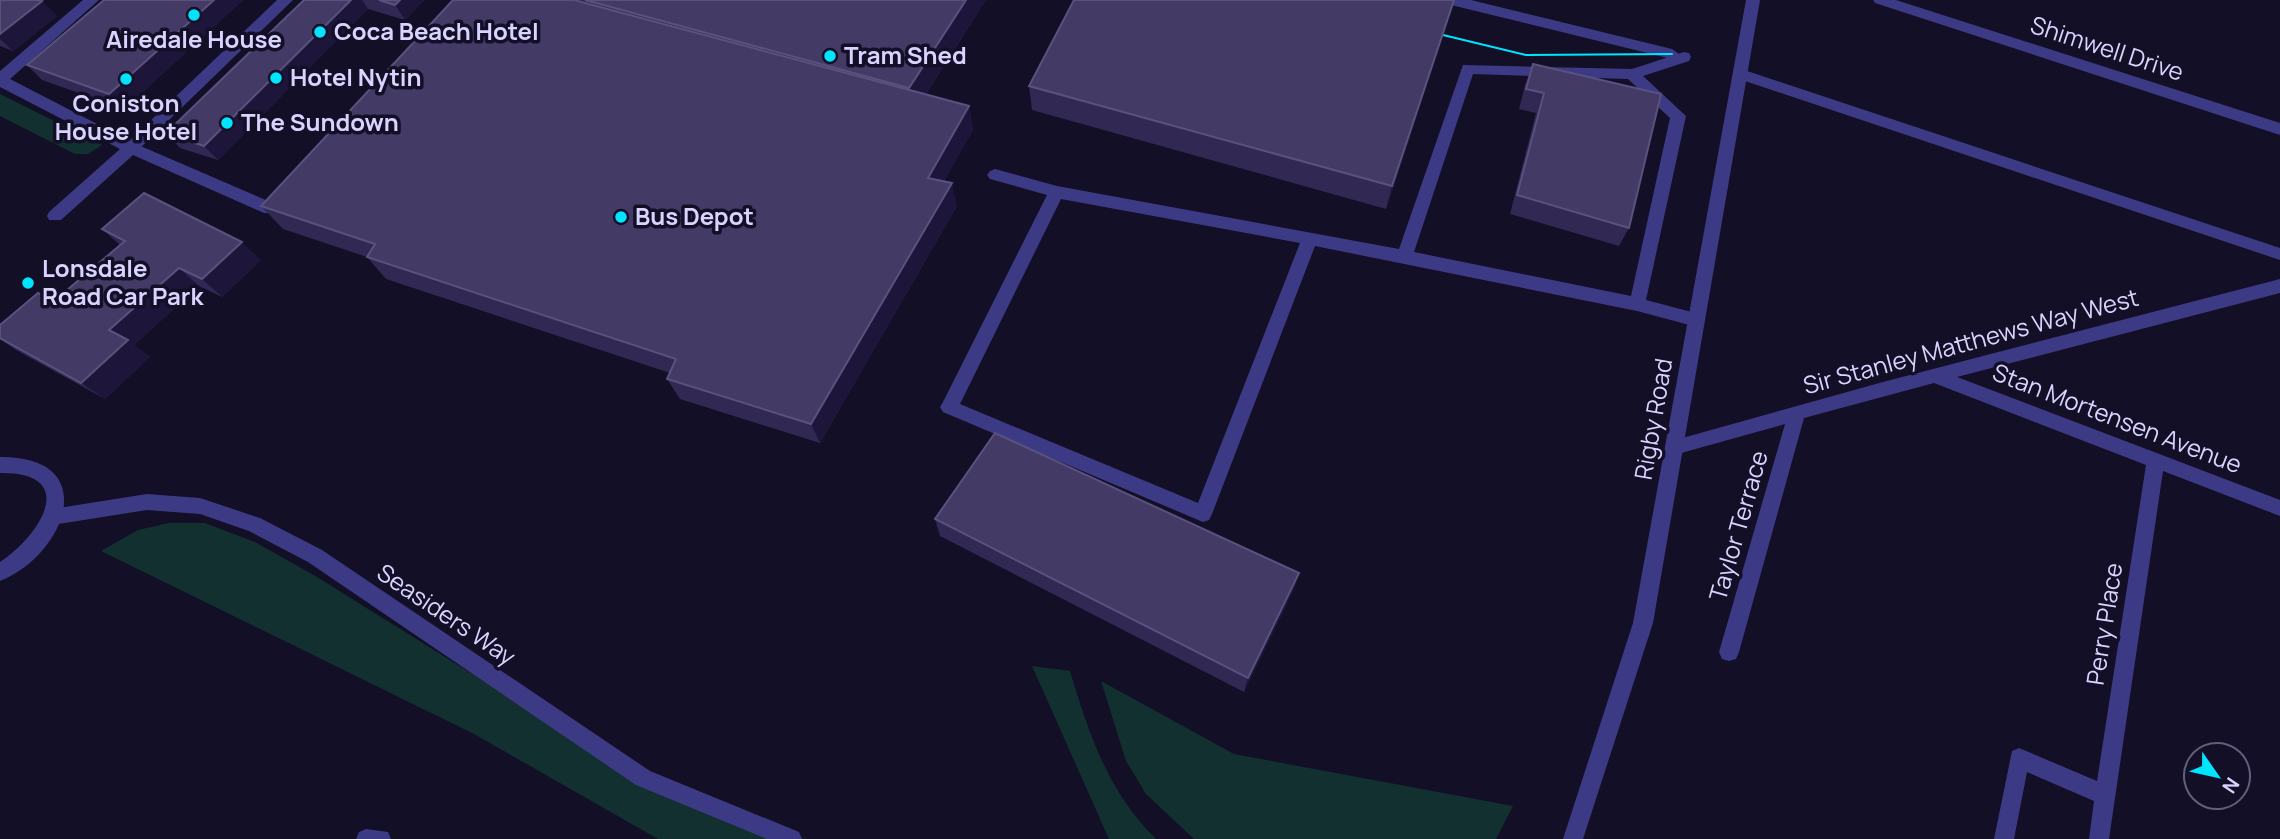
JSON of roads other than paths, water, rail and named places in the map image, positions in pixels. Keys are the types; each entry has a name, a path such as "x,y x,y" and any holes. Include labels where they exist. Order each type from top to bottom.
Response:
{"street":[{"path":"92,0 0,79 131,148 271,209 289,190"},
{"path":"55,216 131,148 286,0"},
{"path":"1404,256 1468,69 1632,74 1678,56 1451,0"},
{"name":"Rigby Road","path":"1573,839 1643,623 1754,0"},
{"name":"Shimwell Drive","path":"1880,0 2280,129"},
{"path":"1632,74 1678,116 1637,304"},
{"path":"1741,74 2280,254"},
{"path":"995,175 1057,192 1404,256 1637,304 1697,320"},
{"path":"1057,192 948,407 1203,514 1310,239"},
{"name":"Sir Stanley Matthews Way West","path":"1674,447 2280,286"},
{"name":"Stan Mortensen Avenue","path":"1936,376 2280,508"},
{"name":"Taylor Terrace","path":"1729,652 1797,413"},
{"name":"Perry Place","path":"2099,839 2156,461"},
{"path":"0,465 15,463 35,467 49,476 56,490 56,507 36,544 0,572"},
{"name":"Seasiders Way","path":"52,517 147,502 200,506 254,524 315,556 643,778 792,839"},
{"path":"2004,839 2019,758 2105,795"},
{"path":"366,839 381,839"}],"tram line":[{"path":"1443,35 1526,55 1672,54"}],"place":[{"name":"Airedale House","path":"194,15"},
{"name":"Coca Beach Hotel","path":"320,32"},
{"name":"Tram Shed","path":"830,56"},
{"name":"Hotel Nytin","path":"276,78"},
{"name":"Coniston House Hotel","path":"126,79"},
{"name":"The Sundown","path":"227,123"},
{"name":"Bus Depot","path":"621,217"},
{"name":"Lonsdale Road Car Park","path":"28,283"}]}
